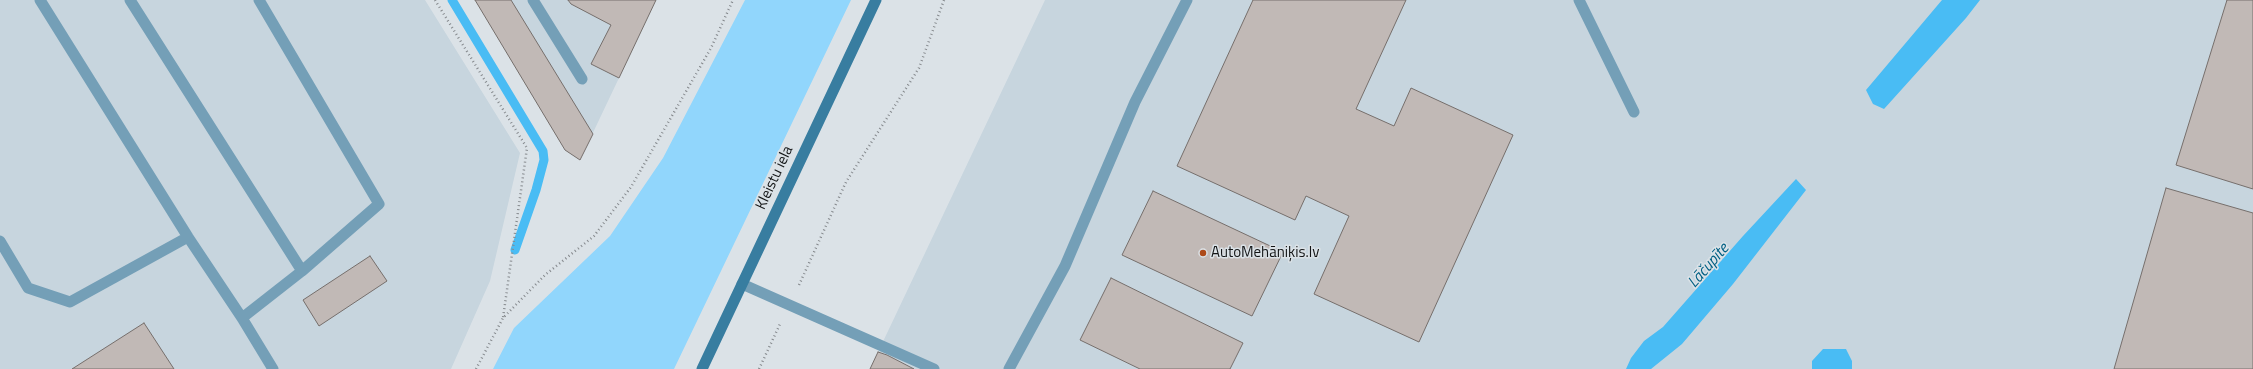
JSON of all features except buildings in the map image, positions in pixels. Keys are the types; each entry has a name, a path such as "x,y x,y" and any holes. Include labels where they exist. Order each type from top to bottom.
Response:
{"main road":[{"name":"Kleistu iela","path":"702,369 876,0"}],"lane":[{"path":"40,0 188,237 242,318 273,369"},
{"path":"130,0 302,271"},
{"path":"242,318 302,271 379,204 259,0"},
{"path":"533,0 582,79"},
{"path":"1009,369 1065,266 1135,102 1187,0"},
{"path":"1579,0 1634,112"},
{"path":"0,240 28,288 70,302 188,237"},
{"path":"742,284 934,369"}],"path":[{"path":"435,0 527,148 503,318"},
{"path":"476,369 503,318 545,275 594,236 631,187 711,48 733,0"},
{"path":"759,369 846,182 919,68 944,0"}],"shaded area":[{"path":"0,0 425,0 520,153 490,281 451,369 0,369"},
{"path":"475,0 656,0 580,160 565,150"},
{"path":"745,0 851,0 674,369 493,369 514,328 610,236 663,158"},
{"path":"1045,0 2253,0 2253,369 870,369"},
{"path":"1942,0 1980,0 1966,18 1884,109 1873,104 1866,90"},
{"name":"Lāčupīte","path":"1796,179 1806,190 1733,284 1682,344 1651,369 1626,369 1631,358 1644,341 1663,327 1743,236"},
{"path":"1823,349 1846,349 1852,361 1852,369 1812,369 1812,361"}],"waterway":[{"path":"452,0 543,151 544,160 536,190 515,250"}],"place":[{"name":"AutoMehāniķis.lv","path":"1203,253"}]}
